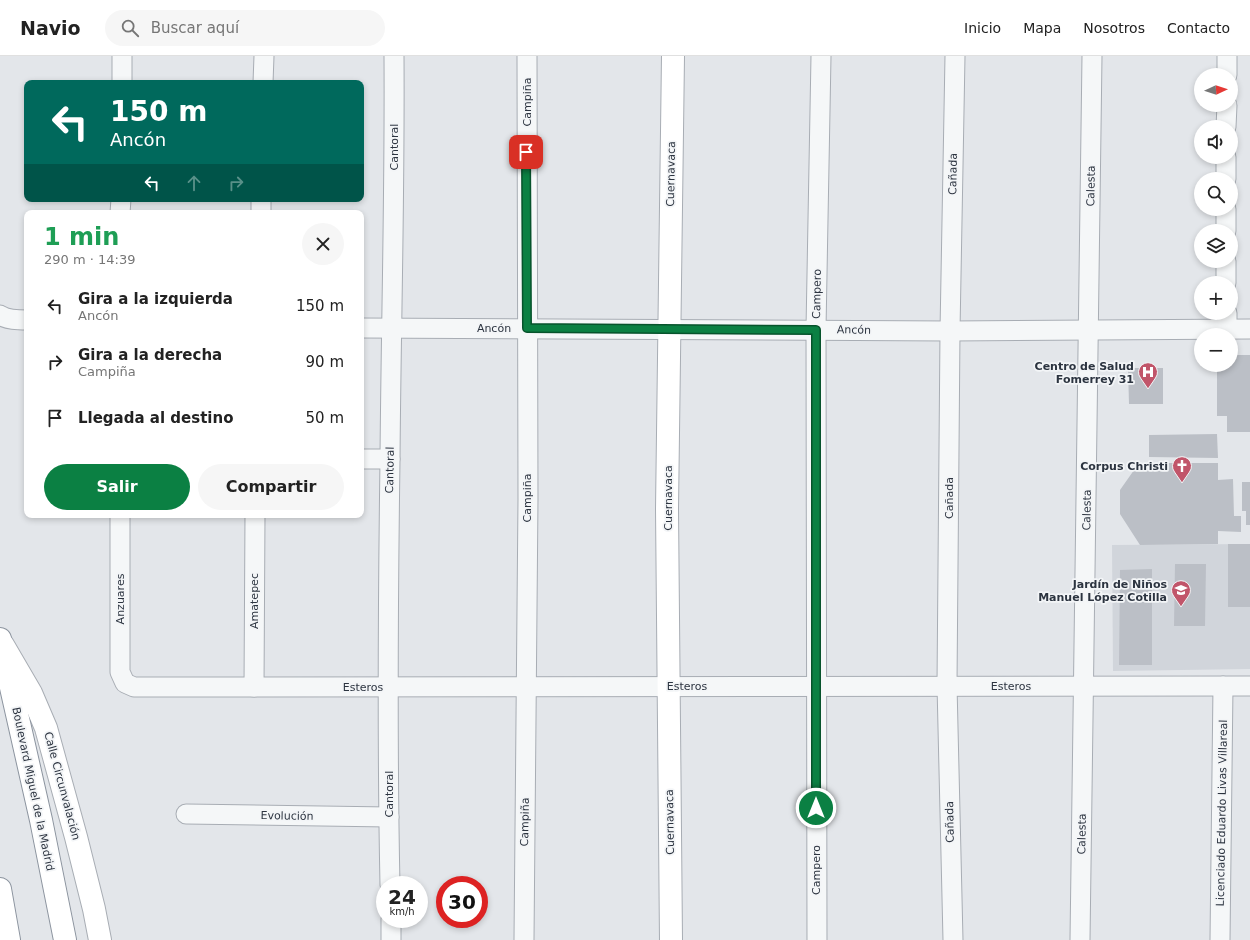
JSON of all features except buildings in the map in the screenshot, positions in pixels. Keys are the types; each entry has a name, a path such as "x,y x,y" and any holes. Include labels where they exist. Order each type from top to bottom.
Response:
{"main road":[{"name":"Cuernavaca","path":"671,940 667,509 673,56"},
{"name":"Boulevard Miguel de la Madrid","path":"0,639 41,820 65,940"},
{"name":"Calle Circunvalación","path":"0,639 31,693 46,728 76,837 100,940"},
{"path":"0,889 9,940"}],"street":[{"path":"122,56 122,80"},
{"path":"263,80 264,56"},
{"name":"Cantoral","path":"390,876 388,686 394,56"},
{"name":"Campiña","path":"524,940 528,499 527,56"},
{"name":"Campero","path":"817,940 816,330 821,56"},
{"name":"Cañada","path":"953,940 947,685 950,331 955,56"},
{"name":"Calesta","path":"1080,940 1090,331 1092,56"},
{"path":"1227,56 1227,68"},
{"path":"0,315 3,317 24,320"},
{"name":"Ancón","path":"364,328 669,328 1090,331 1227,321 1250,329"},
{"path":"364,459 390,459"},
{"name":"Anzuares","path":"120,518 120,672 125,682"},
{"name":"Amatepec","path":"254,687 255,518"},
{"name":"Esteros","path":"125,682 134,687 817,687 947,685 1250,686"},
{"name":"Licenciado Eduardo Livas Villareal","path":"1220,940 1223,686"},
{"name":"Evolución","path":"186,814 389,817"},
{"path":"391,928 391,940"}],"shaded area":[{"name":"Jardín de Niños Manuel López Cotilla","path":"1250,544 1250,669 1113,671 1112,545"}],"place":[{"name":"Centro de Salud Fomerrey 31","path":"1148,389"},
{"name":"Corpus Christi","path":"1182,483"},
{"name":"Jardín de Niños Manuel López Cotilla","path":"1181,607"}],"route":[{"path":"526,152 527,328 816,330 816,808"}]}
